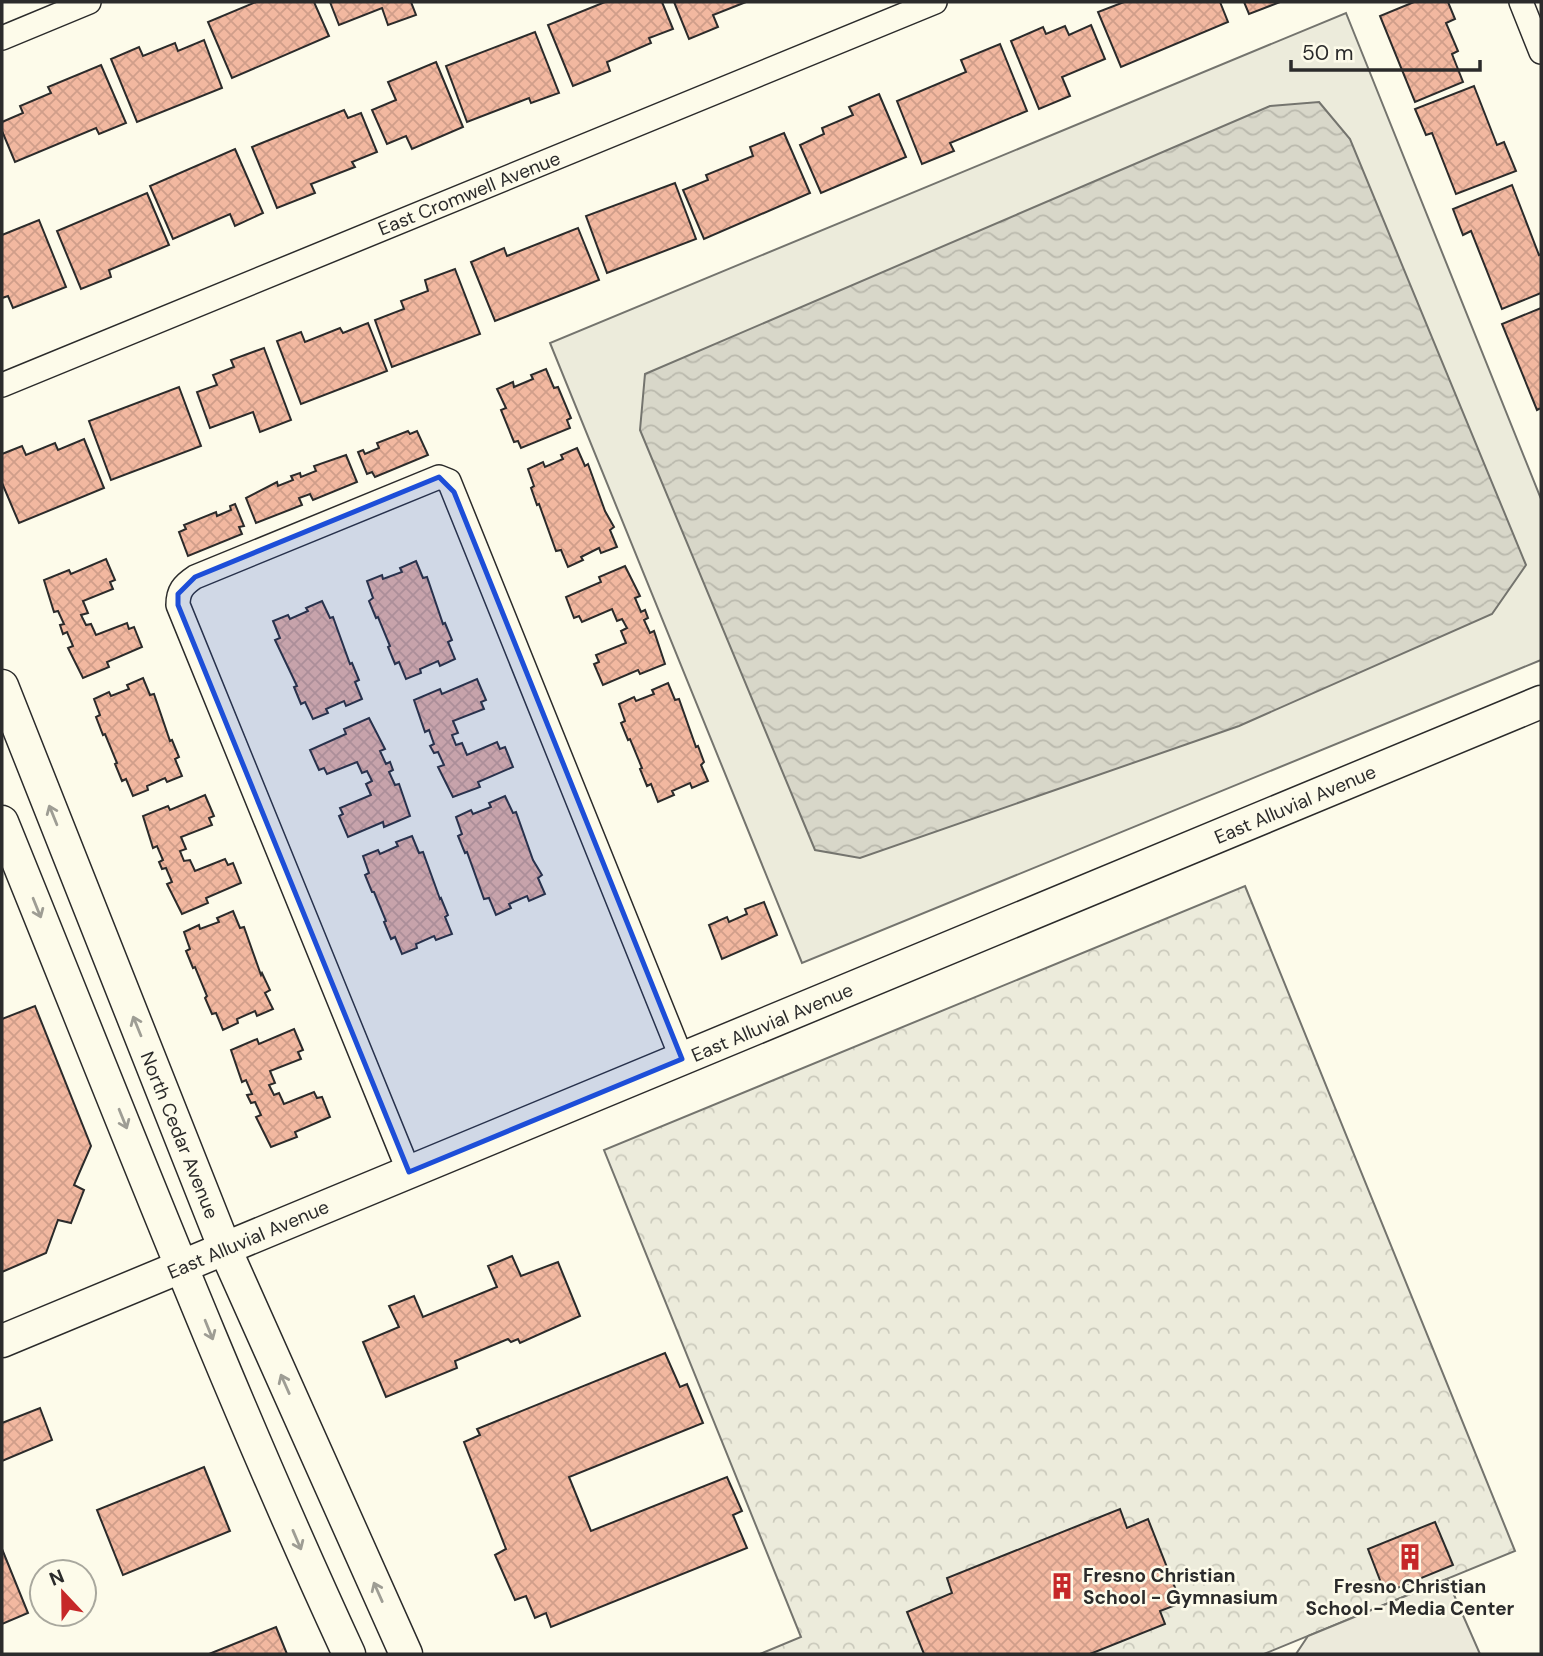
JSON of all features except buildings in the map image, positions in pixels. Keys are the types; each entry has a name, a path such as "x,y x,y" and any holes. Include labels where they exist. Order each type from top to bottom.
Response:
{"main road":[{"name":"North Cedar Avenue","path":"4,694 225,1249 406,1654"},
{"name":"East Alluvial Avenue","path":"2,1341 1541,702"},
{"path":"2,822 183,1267 302,1551 349,1654"}],"street":[{"path":"2,38 89,2"},
{"name":"East Cromwell Avenue","path":"2,385 935,2"},
{"path":"1521,2 1541,52"},
{"path":"409,1172 178,605 178,594 185,584 195,577 439,477 449,481 682,1059"}],"highlighted area":[{"path":"439,477 454,492 682,1059 409,1172 178,605 178,594 195,577"}],"green space":[{"path":"1346,13 1541,499 1541,660 802,963 550,343"},
{"path":"1245,886 1515,1551 1264,1654 760,1654 801,1637 604,1150"}],"shaded area":[{"path":"1447,1579 1480,1654 1296,1654 1308,1636"}],"water":[{"path":"1319,102 1350,139 1526,565 1492,614 1239,726 860,858 815,850 640,430 645,374 1270,106"}],"place":[{"name":"Fresno Christian School - Media Center","path":"1410,1557"},
{"name":"Fresno Christian School - Gymnasium","path":"1062,1586"}]}
